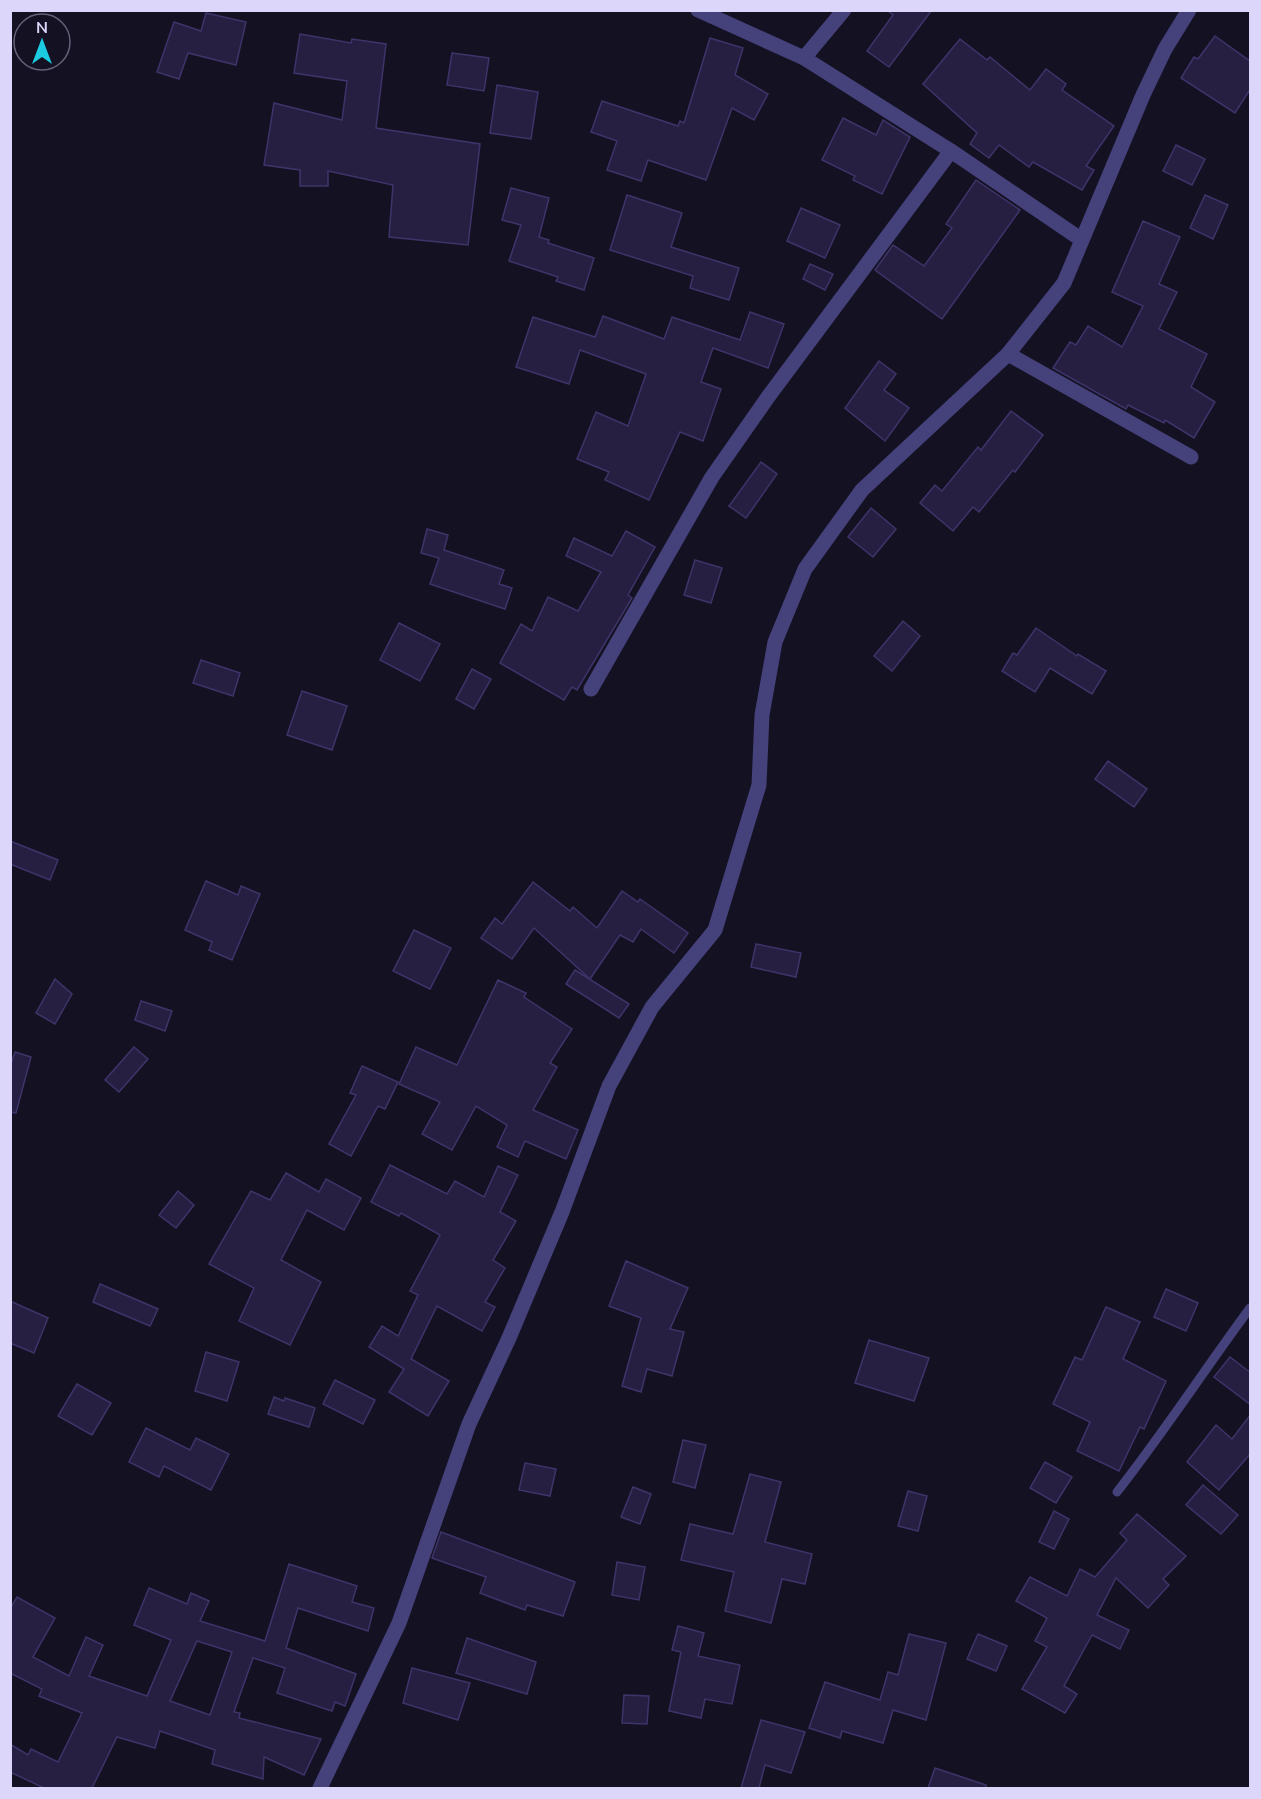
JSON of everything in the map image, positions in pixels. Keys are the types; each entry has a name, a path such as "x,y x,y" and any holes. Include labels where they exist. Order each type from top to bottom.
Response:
{"street":[{"path":"698,10 804,58 951,151 1082,240"},
{"path":"804,58 844,10"},
{"path":"320,1788 399,1623 469,1424 509,1338 562,1212 609,1086 652,1006 716,930 759,784 762,715 775,642 805,569 862,490 1008,354 1064,283 1143,95 1165,49 1189,10"},
{"path":"591,689 712,477 951,151"},
{"path":"1008,354 1191,458"}],"lane":[{"path":"1117,1492 1164,1431 1187,1394 1251,1308"}],"building":[{"path":"887,10 932,10 889,67 867,51 893,15"},
{"path":"206,13 246,22 236,65 188,53 179,79 157,72 174,22 201,31"},
{"path":"300,34 351,43 352,39 386,44 376,128 480,144 468,245 389,237 393,185 328,171 328,186 300,186 300,170 264,165 274,103 342,120 347,81 294,73"},
{"path":"1215,36 1251,62 1251,88 1235,113 1181,78 1194,57 1198,59"},
{"path":"710,38 743,48 735,75 768,94 754,120 732,108 706,180 648,160 641,181 607,170 617,141 591,132 602,101 678,126 680,121 684,123"},
{"path":"960,39 987,60 990,57 1030,90 1046,69 1066,84 1062,90 1114,126 1086,166 1094,170 1082,190 1033,162 1029,167 999,145 989,158 970,144 977,133 923,84"},
{"path":"452,53 489,58 484,91 447,85"},
{"path":"497,85 538,92 531,139 490,133"},
{"path":"843,118 876,135 883,120 910,137 882,194 853,180 855,176 822,160"},
{"path":"1176,145 1205,159 1192,185 1163,171"},
{"path":"976,180 1020,210 942,319 875,270 893,245 924,266 952,228 946,224"},
{"path":"511,188 549,198 539,237 549,240 548,243 594,258 584,290 556,281 558,277 509,261 521,225 502,220"},
{"path":"627,195 682,213 671,247 739,268 729,300 690,288 693,276 610,250"},
{"path":"1205,195 1228,205 1213,239 1190,228"},
{"path":"801,208 840,225 825,258 787,241"},
{"path":"1143,221 1180,237 1159,284 1177,292 1159,329 1207,354 1191,387 1215,402 1194,438 1165,420 1164,423 1128,405 1126,409 1053,368 1070,342 1076,345 1088,326 1122,347 1143,306 1112,292"},
{"path":"810,264 833,274 825,290 803,279"},
{"path":"750,312 784,324 768,368 713,348 701,382 721,389 703,441 680,432 649,500 605,480 609,472 577,459 596,412 628,426 646,374 580,350 569,384 516,367 533,317 595,337 603,316 664,339 672,317 740,340"},
{"path":"879,361 896,374 884,390 909,408 885,441 845,408"},
{"path":"1011,411 1043,435 1015,472 1013,470 979,512 973,507 953,531 920,503 935,485 942,491 978,447 981,450"},
{"path":"761,462 777,474 746,518 729,506"},
{"path":"871,508 896,529 873,557 848,537"},
{"path":"427,529 448,535 444,550 504,570 499,584 512,588 505,609 430,584 439,558 421,553"},
{"path":"626,531 655,547 628,595 632,598 577,690 572,687 564,700 500,663 521,624 532,631 548,597 578,611 601,572 566,556 574,538 612,556"},
{"path":"695,560 722,568 711,603 684,595"},
{"path":"903,621 920,636 892,671 874,656"},
{"path":"399,623 440,644 420,681 380,660"},
{"path":"1036,628 1077,656 1078,654 1106,671 1092,694 1050,668 1035,692 1002,671 1013,653 1017,655"},
{"path":"201,660 240,673 233,696 193,683"},
{"path":"472,669 491,679 474,709 456,699"},
{"path":"302,691 347,706 332,750 287,735"},
{"path":"1108,761 1147,789 1134,807 1095,779"},
{"path":"10,841 58,860 50,880 10,864"},
{"path":"206,881 238,895 241,886 260,894 232,960 209,950 212,942 185,930"},
{"path":"533,882 570,911 573,907 597,928 622,891 638,902 640,899 688,933 674,953 641,929 633,942 620,935 590,979 534,928 512,959 481,938 495,918 502,924"},
{"path":"414,930 451,948 430,989 393,971"},
{"path":"756,944 801,953 796,977 751,967"},
{"path":"575,970 629,1004 619,1018 566,984"},
{"path":"55,979 72,994 55,1024 36,1013"},
{"path":"498,980 526,993 524,997 572,1029 550,1063 557,1067 533,1110 578,1130 566,1159 525,1141 518,1157 497,1147 507,1125 476,1106 452,1150 422,1134 440,1102 399,1084 416,1047 457,1065"},
{"path":"141,1001 172,1011 165,1031 135,1020"},
{"path":"134,1047 148,1059 119,1092 105,1080"},
{"path":"15,1052 31,1057 16,1113 10,1112 10,1067"},
{"path":"362,1066 398,1082 385,1109 378,1106 351,1156 329,1144 356,1095 350,1093"},
{"path":"390,1165 447,1194 455,1181 484,1197 498,1166 518,1175 500,1212 516,1221 493,1260 505,1268 485,1302 495,1307 482,1331 437,1306 411,1359 449,1381 428,1416 389,1392 404,1369 369,1347 382,1326 398,1336 418,1295 410,1291 440,1235 401,1213 399,1216 371,1202"},
{"path":"286,1173 319,1192 326,1179 361,1198 344,1230 307,1210 281,1260 321,1282 290,1345 239,1321 254,1288 209,1264 251,1191 270,1200"},
{"path":"178,1191 194,1205 176,1228 159,1215"},
{"path":"626,1261 688,1288 670,1329 684,1332 672,1376 647,1369 641,1392 622,1386 641,1318 609,1306"},
{"path":"100,1284 158,1309 150,1326 93,1302"},
{"path":"1166,1289 1198,1303 1186,1331 1154,1317"},
{"path":"10,1301 48,1318 34,1353 10,1343"},
{"path":"1106,1307 1140,1322 1123,1359 1166,1381 1144,1429 1140,1427 1119,1471 1077,1451 1090,1422 1053,1404 1075,1357 1082,1360"},
{"path":"869,1340 929,1358 914,1401 855,1383"},
{"path":"206,1352 239,1362 227,1401 195,1391"},
{"path":"1230,1357 1251,1373 1251,1405 1214,1377"},
{"path":"335,1380 375,1400 363,1424 323,1404"},
{"path":"77,1384 111,1403 92,1435 58,1416"},
{"path":"274,1397 284,1401 285,1398 315,1408 309,1427 268,1414"},
{"path":"1251,1414 1251,1453 1219,1490 1187,1462 1216,1425 1232,1439"},
{"path":"146,1428 190,1450 196,1438 229,1454 211,1490 164,1466 159,1477 129,1462"},
{"path":"683,1440 706,1445 695,1488 673,1482"},
{"path":"1045,1462 1072,1477 1056,1503 1030,1488"},
{"path":"525,1463 556,1469 550,1496 519,1490"},
{"path":"750,1474 781,1482 765,1542 812,1554 805,1584 782,1579 771,1623 725,1611 734,1572 681,1560 690,1524 733,1534"},
{"path":"1203,1485 1238,1515 1221,1534 1186,1505"},
{"path":"633,1487 651,1494 640,1524 621,1517"},
{"path":"908,1491 927,1496 918,1531 898,1526"},
{"path":"1054,1511 1069,1519 1054,1549 1039,1542"},
{"path":"1137,1514 1186,1556 1163,1579 1169,1585 1148,1608 1116,1578 1097,1615 1129,1630 1120,1649 1092,1635 1064,1686 1077,1694 1065,1713 1022,1689 1047,1647 1035,1641 1047,1618 1016,1601 1030,1577 1067,1596 1080,1569 1095,1577 1127,1540 1120,1533"},
{"path":"441,1532 575,1582 563,1616 527,1605 525,1610 480,1593 486,1577 432,1558"},
{"path":"617,1562 645,1567 639,1600 612,1595"},
{"path":"289,1564 357,1586 352,1602 374,1608 368,1631 298,1608 286,1648 356,1674 345,1706 335,1702 332,1711 277,1693 285,1668 253,1658 234,1712 240,1713 239,1718 321,1739 304,1775 264,1757 263,1779 212,1764 215,1750 160,1731 155,1748 117,1737 92,1788 44,1788 10,1772 10,1744 28,1755 31,1749 58,1762 82,1713 39,1696 42,1689 10,1673 10,1609 17,1597 55,1618 33,1657 69,1676 86,1637 103,1645 89,1676 147,1696 171,1640 134,1625 149,1588 187,1604 191,1593 209,1601 200,1621 265,1641","holes":["197,1641 232,1652 210,1715 170,1701"]},
{"path":"678,1626 704,1633 698,1656 740,1665 732,1704 705,1699 701,1718 669,1711 681,1652 672,1650"},
{"path":"909,1634 946,1643 926,1720 893,1710 883,1743 842,1731 840,1738 809,1728 825,1682 880,1700 888,1672 898,1675"},
{"path":"978,1634 1007,1646 996,1671 967,1659"},
{"path":"467,1638 536,1662 527,1694 456,1673"},
{"path":"412,1668 470,1683 458,1720 403,1703"},
{"path":"624,1695 649,1696 647,1724 622,1723"},
{"path":"761,1720 805,1732 791,1773 765,1765 759,1788 741,1788"},
{"path":"935,1768 986,1785 986,1788 928,1788"}]}
